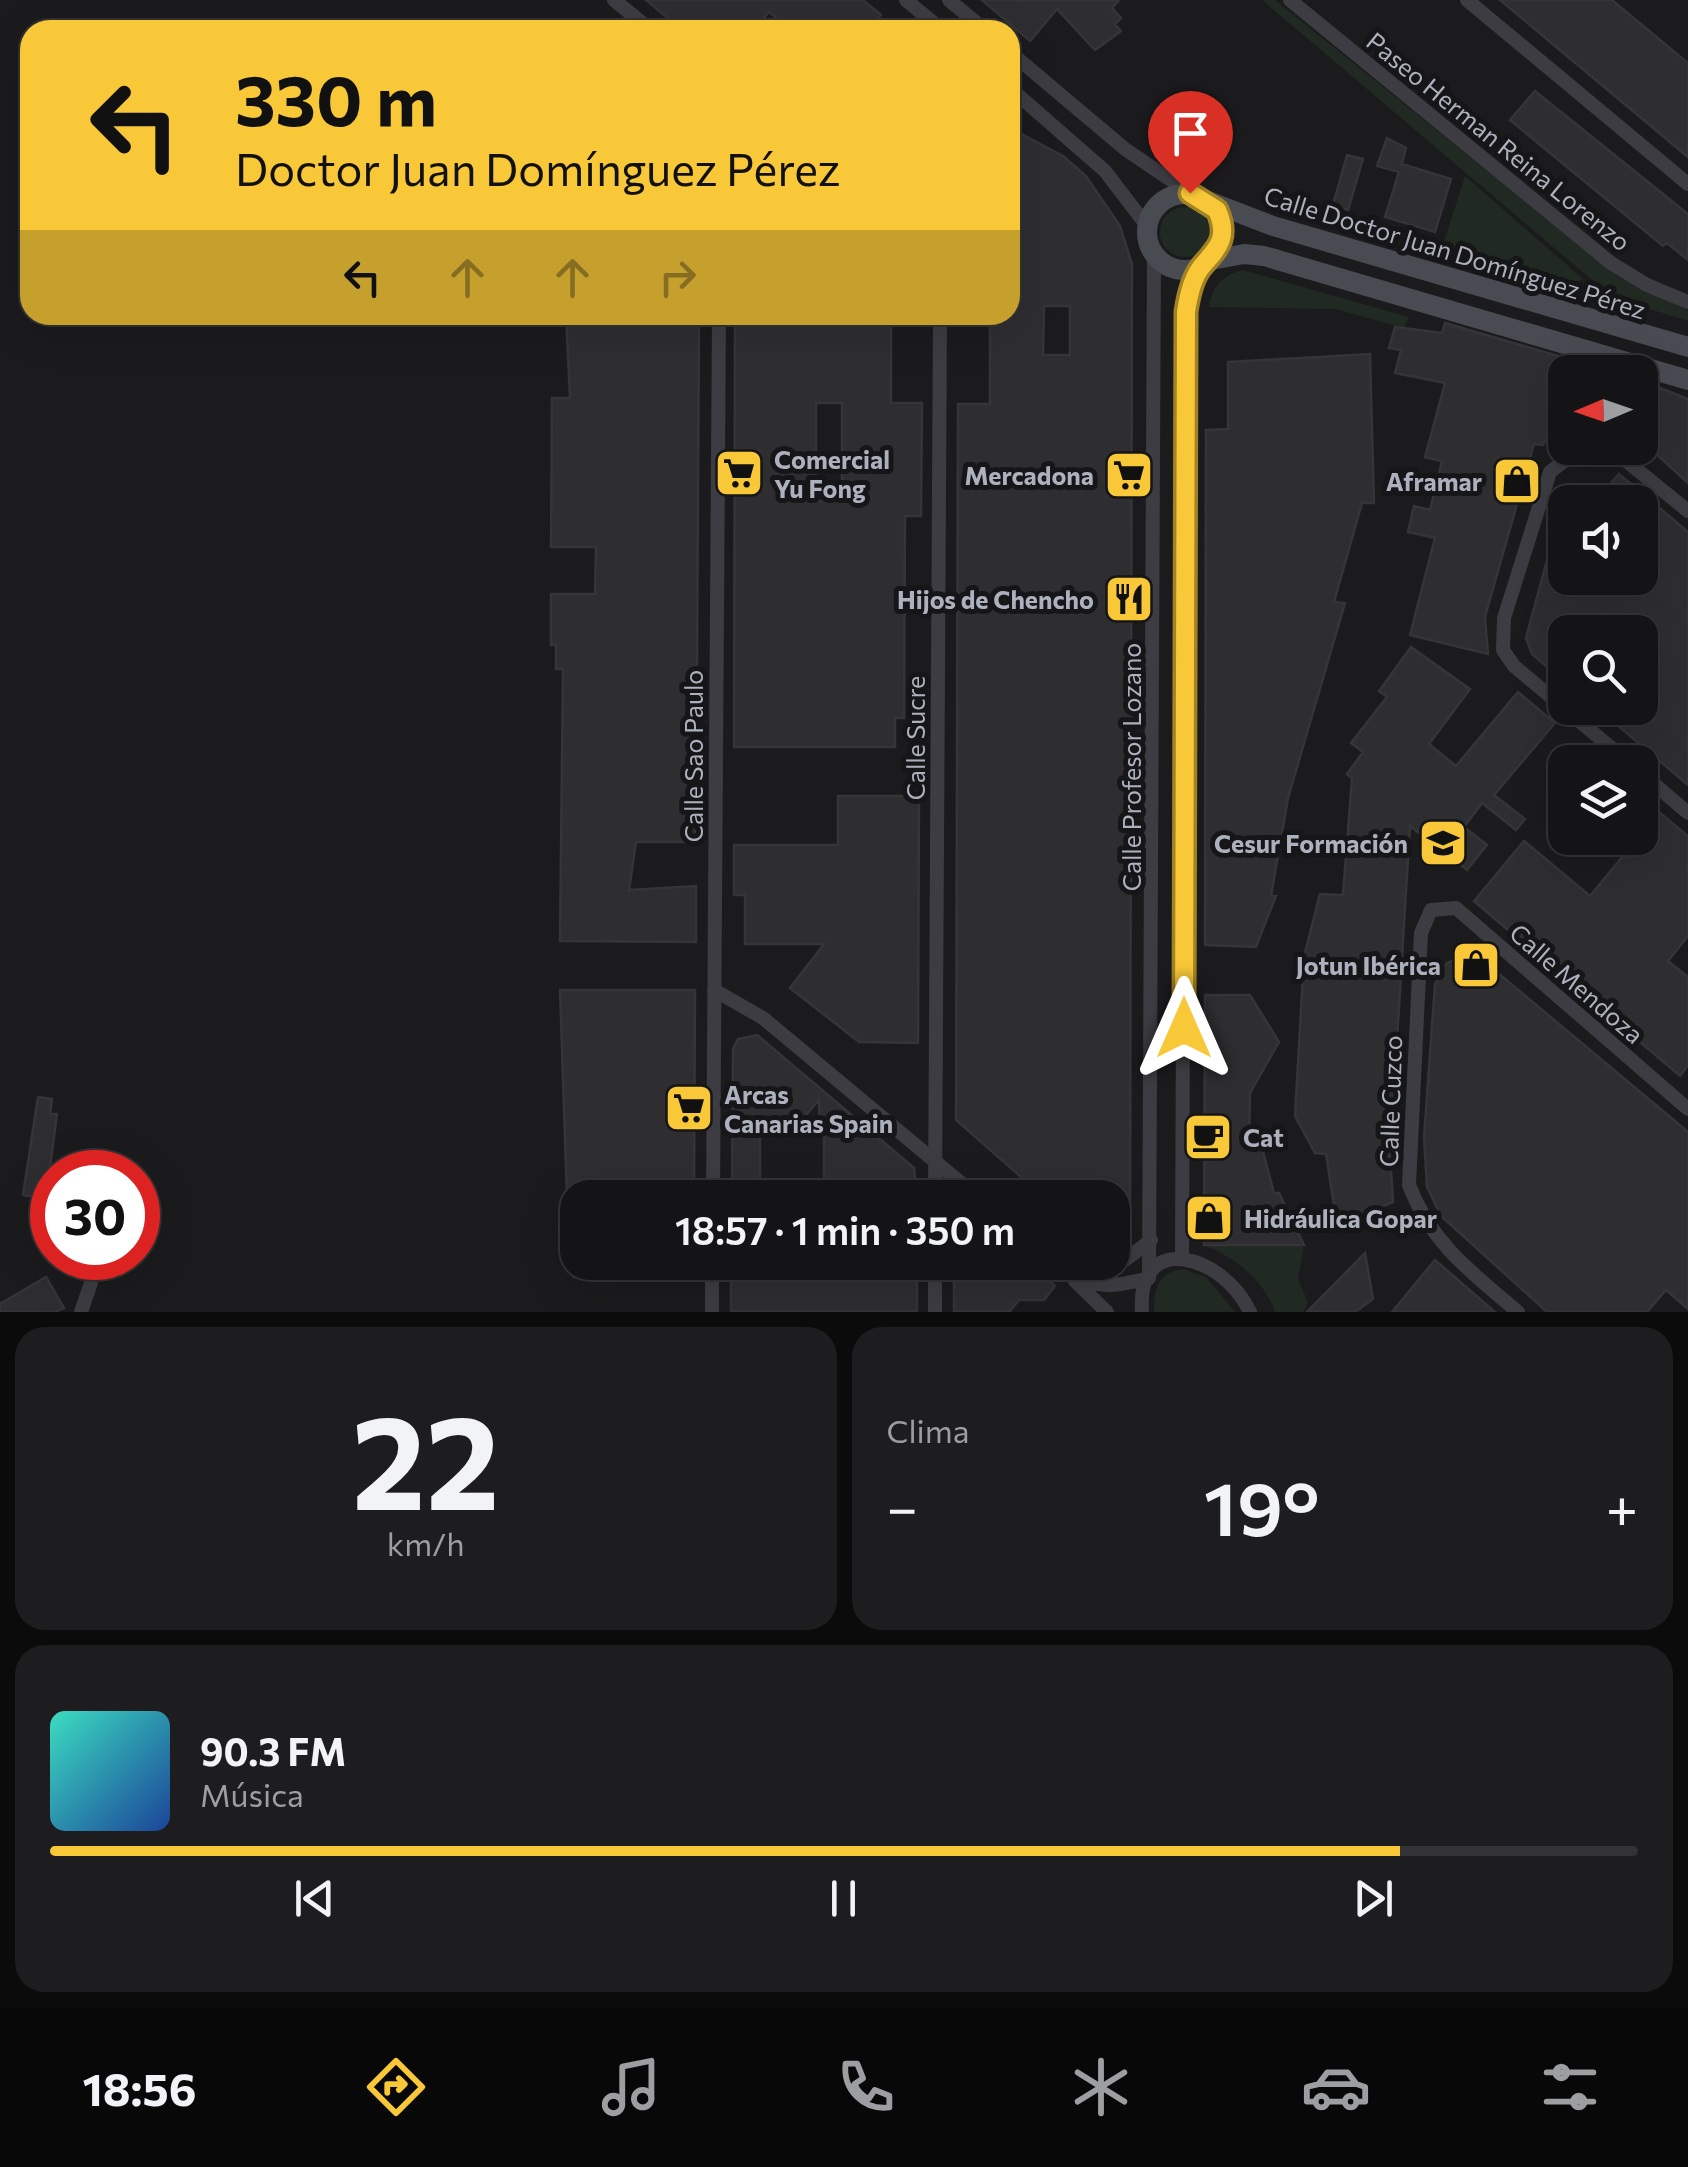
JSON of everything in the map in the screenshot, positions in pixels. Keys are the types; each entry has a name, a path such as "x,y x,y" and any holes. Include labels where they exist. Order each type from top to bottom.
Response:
{"street":[{"path":"614,0 639,20"},
{"path":"906,0 926,20"},
{"path":"949,0 972,20"},
{"name":"Paseo Herman Reina Lorenzo","path":"1290,0 1611,263 1688,302"},
{"path":"1468,0 1688,184"},
{"name":"Calle Doctor Juan Domínguez Pérez","path":"1020,60 1125,149 1199,197 1274,226 1688,347"},
{"path":"1020,97 1105,171 1146,226 1154,255 1176,269 1244,254 1264,256 1688,380"},
{"path":"1020,107 1039,113"},
{"path":"1146,226 1157,204 1167,197 1199,197 1217,210 1223,235 1206,263 1186,312 1182,1256"},
{"name":"Calle Profesor Lozano","path":"1142,1312 1152,1240 1154,255"},
{"name":"Calle Sao Paulo","path":"713,1180 719,325"},
{"name":"Calle Sucre","path":"935,1180 940,325"},
{"path":"1608,745 1514,666 1503,650 1504,618 1550,472 1576,452 1597,448 1619,455 1688,511"},
{"path":"1658,787 1688,813"},
{"name":"Calle Mendoza","path":"1431,910 1456,908 1688,1109"},
{"name":"Calle Cuzco","path":"1431,910 1420,933 1409,1185 1422,1219 1446,1251 1518,1312"},
{"path":"714,990 763,1018 958,1180"},
{"path":"1130,1256 1152,1240"},
{"path":"1082,1280 1090,1285 1115,1287 1149,1278 1166,1260 1182,1256 1216,1271 1236,1287 1250,1312"},
{"path":"712,1280 712,1312"},
{"path":"935,1280 935,1312"},
{"path":"1074,1280 1107,1312"},
{"path":"81,1312 91,1283"}],"shaded area":[{"path":"1262,0 1275,0 1619,277 1688,310 1688,321 1612,297"},
{"path":"1465,176 1583,279 1572,284 1442,248"},
{"path":"1185,207 1202,215 1210,232 1202,249 1185,257 1168,249 1160,232 1168,215"},
{"path":"1243,270 1409,317 1404,328 1335,309 1209,307 1219,283"},
{"path":"1204,1245 1304,1245 1298,1279 1308,1302 1303,1312 1275,1312 1263,1289 1247,1271"},
{"path":"1184,1269 1207,1278 1235,1312 1154,1312 1159,1282 1168,1273"}],"building":[{"path":"646,0 863,0 881,15 877,20 779,20 769,12 762,20 670,20"},
{"path":"982,0 1119,0 1112,8 1121,18 1115,24 1121,31 1095,50 1057,9 1030,41 1020,32 1020,20 1005,20"},
{"path":"1500,0 1612,0 1688,63 1688,157"},
{"path":"1535,91 1688,214 1688,260 1667,243 1663,246 1510,120"},
{"path":"1020,133 1063,156 1086,176 1120,226 1132,264 1130,1216 1130,1180 1024,1180 956,1120 958,404 990,404 990,325 1020,325","holes":["1044,306 1070,306 1070,355 1043,355"]},
{"path":"1387,138 1406,148 1402,164 1451,179 1435,232 1385,217 1399,172 1377,166"},
{"path":"1347,155 1363,159 1348,210 1333,205"},
{"path":"1445,323 1555,355 1548,355 1548,439 1543,445 1534,444 1485,617 1488,654 1410,635 1435,538 1408,532 1414,506 1430,510 1442,461 1425,457 1445,383 1395,373 1401,350 1389,348 1395,327 1442,333"},
{"path":"566,325 699,325 696,842 636,842 629,890 696,886 696,942 560,941 563,669 556,669 556,645 551,645 551,594 595,594 596,547 551,547 552,398 570,398"},
{"path":"735,325 891,325 891,403 922,403 921,516 905,516 904,718 895,718 895,747 734,747","holes":["816,403 842,403 842,501 816,501"]},
{"path":"1370,354 1374,503 1362,503 1334,602 1345,603 1288,798 1271,896 1276,896 1256,947 1205,945 1206,430 1228,429 1228,362"},
{"path":"1658,387 1688,399 1688,483 1658,456"},
{"path":"1619,474 1632,485 1609,485"},
{"path":"1658,507 1688,532 1688,785 1658,760 1658,745 1641,745 1617,725 1658,725 1658,615 1548,615 1548,668 1532,654 1526,638 1547,560 1548,595 1658,595"},
{"path":"1411,647 1470,689 1429,744 1456,766 1518,692 1548,717 1548,725 1553,725 1494,795 1525,819 1516,830 1482,803 1464,827 1487,845 1467,870 1410,826 1390,1154 1393,1202 1337,1225 1326,1154 1315,1153 1295,1116 1304,957 1320,894 1343,895 1352,778 1347,774 1363,752 1351,743 1387,697 1379,691"},
{"path":"838,796 919,796 918,1043 859,1042 790,988 824,944 745,944 745,895 734,895 734,845 838,845"},
{"path":"1658,813 1688,836 1688,936 1668,961 1688,977 1688,1065 1680,1076 1474,901 1524,841 1590,896 1624,855 1658,855"},
{"path":"1463,955 1498,973 1688,1132 1688,1309 1666,1290 1647,1312 1547,1312 1441,1216 1427,1187 1424,1137 1435,984 1446,964"},
{"path":"560,990 695,990 694,1180 566,1180"},
{"path":"1205,995 1250,995 1279,1042 1250,1093 1249,1141 1260,1140 1274,1193 1279,1193 1304,1245 1204,1245"},
{"path":"757,1035 914,1168 915,1180 824,1180 819,1100 788,1136 760,1136 760,1180 732,1180 733,1049 738,1039"},
{"path":"38,1097 52,1099 50,1114 57,1114 52,1150 30,1150 30,1196 23,1195"},
{"path":"1365,1253 1373,1299 1355,1312 1307,1312"},
{"path":"1435,1260 1495,1312 1392,1312"},
{"path":"41,1280 48,1280 64,1308 55,1312 0,1312 0,1304"},
{"path":"731,1280 917,1280 917,1312 731,1312"},
{"path":"954,1280 1048,1280 1055,1286 1044,1300 1019,1300 1009,1312 954,1312"}],"place":[{"name":"Comercial Yu Fong","path":"739,473"},
{"name":"Mercadona","path":"1129,475"},
{"name":"Aframar","path":"1517,481"},
{"name":"Hijos de Chencho","path":"1129,599"},
{"name":"Cesur Formación","path":"1443,843"},
{"name":"Jotun Ibérica","path":"1476,965"},
{"name":"Arcas Canarias Spain","path":"689,1108"},
{"name":"Cat","path":"1208,1137"},
{"name":"Hidráulica Gopar","path":"1209,1218"}],"route":[{"path":"1184,1028 1186,312 1192,284 1202,266 1216,254 1223,235 1217,210 1190,193"}]}
